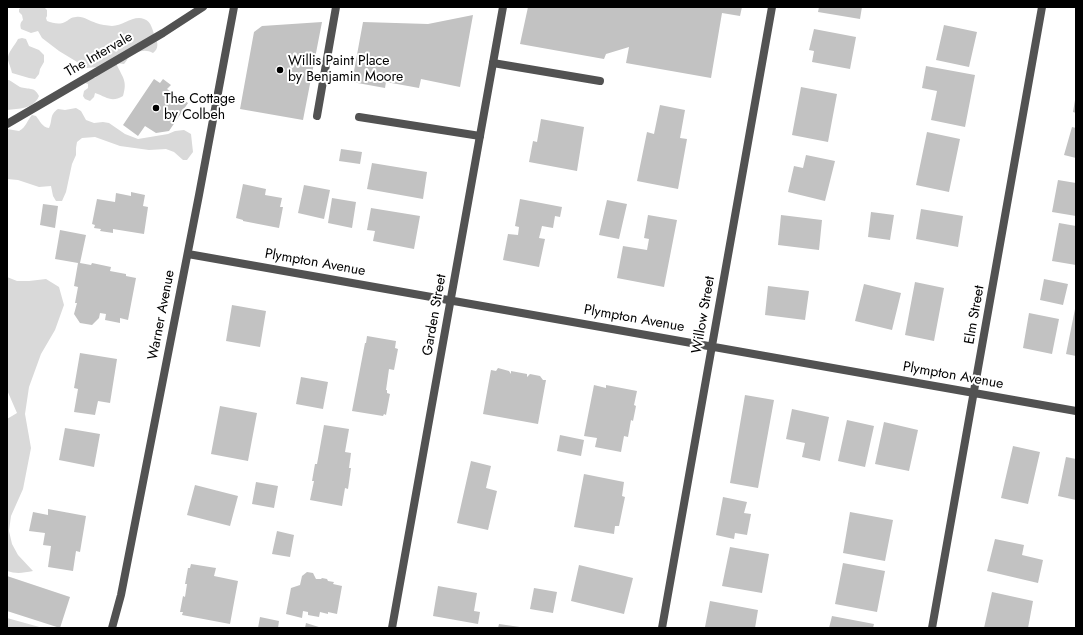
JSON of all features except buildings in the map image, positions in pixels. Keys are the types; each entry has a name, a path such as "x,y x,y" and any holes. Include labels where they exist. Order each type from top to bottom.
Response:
{"street":[{"name":"The Intervale","path":"7,124 163,33 203,7"},
{"name":"Warner Avenue","path":"112,628 116,618 188,254 234,7"},
{"path":"317,116 336,7"},
{"name":"Garden Street","path":"392,628 503,7"},
{"name":"Willow Street","path":"662,628 772,7"},
{"name":"Elm Street","path":"932,628 1042,7"},
{"path":"493,63 600,81"},
{"path":"360,117 480,136"},
{"name":"Plympton Avenue","path":"188,254 1076,411"}],"shaded area":[{"path":"22,7 44,7 47,10 47,21 56,23 63,23 79,17 98,24 116,26 136,18 144,19 149,22 151,26 157,41 157,47 153,53 147,51 137,52 128,56 124,64 116,63 125,82 123,96 112,99 95,93 94,97 90,101 85,99 83,96 84,91 88,88 88,84 85,83 82,78 95,78 103,68 87,68 59,51 42,38 38,31 31,33 21,29 20,24 23,20 19,9"},
{"path":"18,39 26,39 29,46 39,50 44,55 44,62 35,79 12,73 8,57"},
{"path":"7,80 20,87 35,91 39,96 36,101 25,108 7,110"},
{"path":"76,108 81,111 86,120 94,123 109,123 125,134 138,139 184,130 191,134 193,152 187,160 183,160 174,152 166,149 149,150 120,146 95,137 82,138 77,142 76,155 72,164 66,192 62,201 56,201 53,196 51,186 39,187 18,180 7,179 7,129 19,131 25,126 32,115 36,116 43,125 49,128 53,113 55,111 58,109 65,110"},
{"path":"7,277 17,281 46,279 59,287 64,305 55,330 41,354 29,387 25,414 31,448 23,489 11,516 9,531 12,544 18,555 33,571 20,573 7,571 7,419 17,413 7,390"},
{"path":"7,618 43,628 7,628"}],"place":[{"name":"Willis Paint Place by Benjamin Moore","path":"280,70"},
{"name":"The Cottage by Colbeh","path":"156,108"}]}
